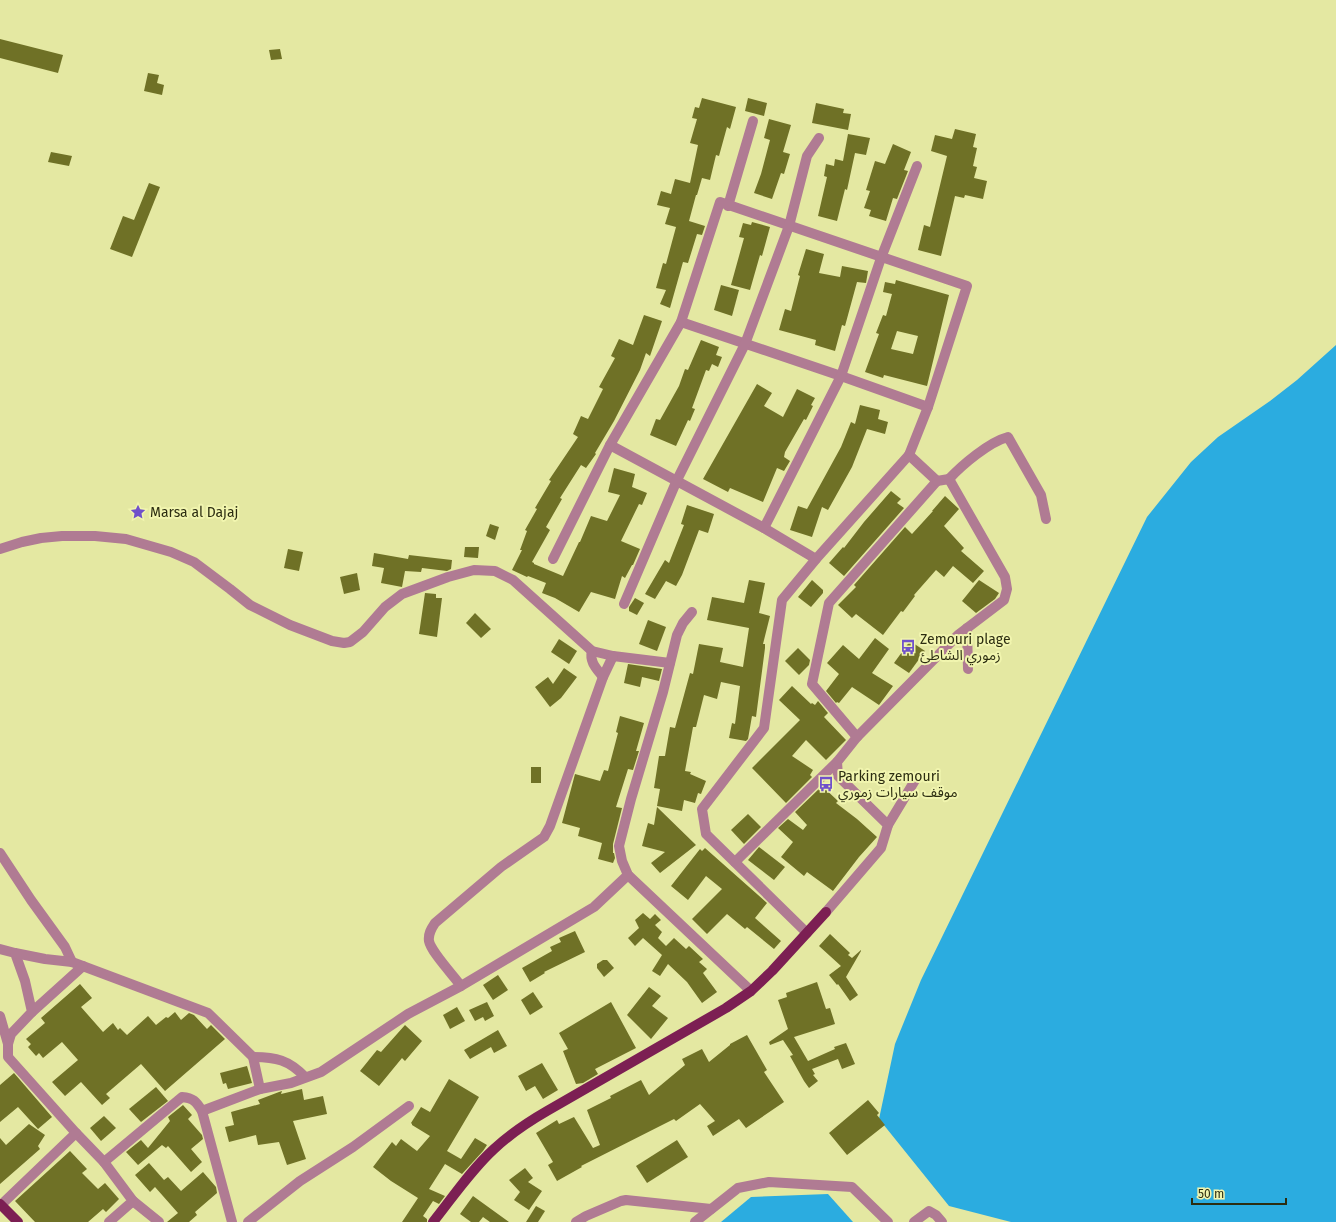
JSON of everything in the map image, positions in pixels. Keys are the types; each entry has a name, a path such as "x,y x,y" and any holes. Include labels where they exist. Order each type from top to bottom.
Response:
{"main road":[{"path":"434,1222 472,1172 494,1148 518,1129 726,1008 751,991 772,972 826,912"},
{"path":"1,1205 18,1222"}],"street":[{"path":"728,206 753,121"},
{"path":"624,604 677,480 745,344 789,226 807,156 819,138"},
{"path":"764,528 841,376 881,258 917,166"},
{"path":"553,559 610,444 682,322 720,202 728,206 967,286 928,407 909,454 816,559 782,600 764,728 702,809 706,834 807,933"},
{"path":"682,322 928,407"},
{"path":"857,737 812,684 829,603 936,481 949,479 961,466 1000,439 1008,437 1041,496 1046,519"},
{"path":"610,444 764,528 816,559"},
{"path":"909,454 936,481"},
{"path":"735,862 837,762 857,737 958,635 1004,600 1007,589 1005,577 949,479"},
{"path":"0,549 41,538 62,536 95,536 126,539 171,552 194,562 250,605 290,625 332,641 344,643 350,642 363,632 385,607 402,594 448,577 474,570 495,571 513,580 592,651 612,656 670,663"},
{"path":"692,612 683,623 677,635 663,692 631,799 619,846 622,861 628,875 751,991"},
{"path":"967,628 968,669"},
{"path":"592,651 590,657 594,666 603,677"},
{"path":"461,986 432,949 429,941 430,931 435,923 501,867 544,837 558,805 603,677 612,656"},
{"path":"837,762 838,776 888,825"},
{"path":"826,912 881,848 888,825 916,777"},
{"path":"0,852 31,900 65,947 72,962"},
{"path":"202,1111 260,1089 291,1083 321,1072 408,1014 461,986 594,907 628,875"},
{"path":"0,949 45,959 72,962 208,1013 253,1057 260,1089"},
{"path":"15,953 25,981 32,1012"},
{"path":"8,1044 11,1034 32,1012 82,966"},
{"path":"0,1016 8,1044 8,1057 104,1162 133,1201 159,1222"},
{"path":"253,1057 272,1057 295,1067 305,1077"},
{"path":"104,1162 182,1097 192,1098 198,1103 202,1111 232,1222"},
{"path":"248,1222 300,1181 353,1147 409,1106"},
{"path":"1,1205 76,1133"},
{"path":"695,1222 738,1188 769,1182 852,1187 888,1222"},
{"path":"576,1222 586,1216 626,1200 711,1209"},
{"path":"109,1222 133,1201"},
{"path":"914,1222 929,1211 936,1215 942,1222"}],"water":[{"path":"1336,345 1336,1222 1011,1222 949,1206 879,1119 895,1044 921,980 1147,517 1191,462 1218,437 1270,401 1297,380"},
{"path":"828,1194 853,1222 721,1222 751,1197"}],"building":[{"path":"0,39 63,55 58,73 0,58"},
{"path":"280,49 282,59 271,60 269,50"},
{"path":"148,73 159,75 157,83 164,85 162,95 144,91"},
{"path":"702,98 736,107 730,129 727,127 719,156 716,155 710,180 702,178 696,195 689,221 705,226 702,235 697,234 688,263 683,262 670,308 660,304 666,290 656,288 663,263 666,264 676,227 665,224 670,208 657,205 661,191 671,194 675,179 690,183 698,145 690,143 697,119 692,118 695,107 699,108"},
{"path":"748,98 767,103 764,116 745,111"},
{"path":"816,103 844,109 843,113 851,114 848,130 812,123"},
{"path":"769,119 791,125 783,152 790,154 784,174 781,173 772,199 754,193 761,174 770,140 764,138"},
{"path":"955,129 976,134 973,147 977,148 973,166 977,167 974,178 987,181 983,199 965,195 964,198 955,196 941,256 918,250 924,225 930,227 947,156 931,151 935,135 952,139"},
{"path":"848,134 870,138 866,155 855,153 847,190 845,189 837,221 818,216 827,177 824,176 826,164 834,166 835,159 843,161"},
{"path":"893,144 911,152 904,170 908,171 897,199 893,198 886,221 869,216 871,210 864,208 870,191 866,190 875,161 885,164"},
{"path":"51,152 72,156 69,166 48,162"},
{"path":"149,183 160,187 132,257 110,249 123,216 134,220"},
{"path":"752,222 770,227 750,290 731,285 744,238 739,237 743,223 751,225"},
{"path":"806,249 824,254 819,273 840,277 842,266 868,271 866,283 857,282 845,326 842,325 835,351 815,345 816,340 779,330 785,309 791,311 800,276 798,275"},
{"path":"896,280 949,295 927,386 884,375 883,378 865,372 879,334 876,333 883,315 886,316 892,294 883,292 885,282 895,284","holes":["897,331 918,336 913,354 891,349"]},
{"path":"721,285 739,290 732,316 714,310"},
{"path":"644,315 662,321 650,356 646,353 640,370 614,421 595,453 596,454 586,468 581,465 560,498 562,499 546,527 550,530 532,562 563,576 591,516 607,521 620,495 608,492 614,468 635,474 632,487 647,493 642,505 639,504 621,541 640,549 625,578 622,576 615,599 591,592 579,612 555,598 542,593 546,583 512,570 522,550 520,550 527,531 525,530 537,509 535,508 551,481 549,480 578,437 573,434 581,416 588,419 603,389 599,387 615,358 611,356 619,339 633,345"},
{"path":"701,340 719,347 716,355 722,357 718,367 712,364 709,371 706,370 692,408 695,409 690,421 688,420 676,446 650,435 656,419 660,420 679,386 685,369 688,370"},
{"path":"757,384 772,393 764,406 783,417 797,389 815,398 806,420 804,419 785,452 784,457 790,461 784,471 777,468 763,502 730,488 728,492 703,479"},
{"path":"860,405 880,410 878,419 888,422 885,434 867,429 852,467 828,510 822,507 812,537 790,530 798,506 807,509 841,447 851,422 855,424"},
{"path":"891,491 901,499 897,503 904,508 844,576 829,563 843,547 844,548"},
{"path":"945,496 959,509 944,526 964,548 961,551 984,571 973,583 953,566 944,577 936,570 914,595 915,596 903,612 901,611 883,635 856,614 852,618 838,605 856,587 854,585 905,527 912,534"},
{"path":"687,505 714,514 708,533 699,530 682,575 676,586 666,581 655,599 645,594 665,560 669,563 684,525 681,524"},
{"path":"490,524 499,527 495,540 486,536"},
{"path":"465,547 479,547 478,558 464,557"},
{"path":"288,549 303,552 299,571 284,568"},
{"path":"374,553 408,559 409,555 452,560 451,569 447,571 422,568 421,572 405,571 402,587 381,583 384,568 372,566"},
{"path":"357,573 360,590 344,594 340,577"},
{"path":"749,580 765,583 759,613 770,616 763,644 765,644 765,648 756,717 752,716 748,739 746,741 729,738 732,723 735,724 740,686 721,682 717,699 704,695 696,727 693,727 685,771 691,772 690,774 706,781 701,794 698,793 695,803 684,800 682,811 657,806 660,789 654,788 659,756 665,756 670,727 675,728 690,673 693,674 699,644 723,648 720,662 743,667 749,628 707,620 712,597 744,603"},
{"path":"812,580 823,590 823,593 811,607 798,597"},
{"path":"979,580 999,593 995,599 976,613 962,601"},
{"path":"425,593 436,594 436,598 442,598 437,637 419,634"},
{"path":"635,598 644,603 637,615 629,611 629,607"},
{"path":"475,613 491,629 481,638 466,623"},
{"path":"648,620 666,627 657,651 639,644"},
{"path":"875,638 889,649 872,673 893,686 879,705 852,687 839,703 836,703 826,691 839,674 827,663 843,645 859,659"},
{"path":"559,639 577,651 569,664 551,652"},
{"path":"910,641 925,651 909,673 894,663"},
{"path":"798,648 810,660 809,665 799,675 785,661"},
{"path":"628,664 662,669 659,681 642,677 640,687 624,683"},
{"path":"564,668 577,677 561,698 550,707 535,687 548,677 553,684"},
{"path":"792,686 811,704 812,703 815,705 818,701 828,713 824,717 846,740 826,760 806,740 792,756 813,770 810,775 812,777 786,803 752,768 800,720 779,700"},
{"path":"620,716 644,723 636,751 639,751 633,770 628,769 616,807 622,808 613,844 613,853 615,858 613,863 598,859 602,843 578,836 580,828 562,823 575,774 600,781 604,770 608,771 618,733 616,732"},
{"path":"531,767 541,767 541,783 531,783"},
{"path":"822,786 838,801 836,803 877,837 859,857 833,891 807,872 804,876 781,857 793,842 778,828 788,819 803,830 807,825 795,812"},
{"path":"657,807 696,845 660,873 651,863 665,852 642,846 648,823 654,825"},
{"path":"748,814 761,827 744,844 731,830"},
{"path":"759,847 785,867 774,880 748,860"},
{"path":"705,848 767,903 755,918 781,941 774,949 747,927 745,929 727,914 707,934 692,919 722,889 706,876 688,900 671,886 700,849 702,851"},
{"path":"643,913 650,919 655,914 661,920 655,925 662,932 658,938 666,946 674,938 686,949 689,946 703,959 699,962 707,969 703,973 717,992 702,1003 687,982 668,964 660,976 652,971 662,955 643,938 635,946 628,938 639,928 635,920"},
{"path":"575,931 585,952 544,972 545,973 530,982 522,968 552,951 550,947 561,942 559,938"},
{"path":"830,934 850,953 848,955 852,958 861,950 846,977 858,995 850,1001 838,984 837,985 829,975 841,966 819,946"},
{"path":"603,960 607,960 614,968 604,977 597,968 597,964"},
{"path":"498,975 508,990 493,1000 483,985"},
{"path":"817,982 826,1009 830,1008 835,1024 794,1037 808,1061 835,1049 834,1047 846,1043 855,1064 842,1069 838,1059 812,1069 815,1074 813,1075 818,1081 809,1088 790,1056 793,1055 783,1040 770,1045 769,1042 788,1029 778,1000 787,997 786,993"},
{"path":"80,984 92,998 81,1007 103,1032 113,1023 118,1030 120,1028 127,1035 148,1016 156,1025 175,1012 181,1020 189,1013 194,1015 207,1029 211,1025 225,1039 165,1091 141,1064 106,1094 110,1098 102,1105 81,1082 65,1096 52,1082 78,1060 62,1042 43,1058 39,1053 36,1056 28,1047 31,1044 26,1039 45,1023 41,1018"},
{"path":"649,987 661,996 652,1006 668,1018 651,1039 627,1015"},
{"path":"533,992 543,1007 530,1015 521,1000"},
{"path":"487,1002 494,1016 485,1021 483,1017 475,1021 469,1010"},
{"path":"611,1002 636,1048 595,1069 598,1074 583,1083 576,1084 563,1051 568,1049 559,1033"},
{"path":"457,1007 465,1021 450,1029 443,1015"},
{"path":"405,1025 422,1041 405,1061 402,1058 379,1086 360,1071 377,1050 381,1052"},
{"path":"498,1030 507,1046 494,1053 491,1047 470,1059 464,1050"},
{"path":"747,1035 767,1070 764,1072 784,1102 746,1128 739,1119 713,1136 707,1126 715,1121 700,1104 676,1121 674,1119 581,1166 582,1167 557,1181 548,1165 553,1162 536,1133 557,1120 559,1124 574,1117 593,1148 600,1145 587,1110 641,1080 649,1095 685,1065 682,1059 702,1049 709,1062 730,1044"},
{"path":"542,1063 558,1090 543,1099 535,1086 526,1091 518,1076"},
{"path":"247,1066 252,1083 228,1089 226,1083 223,1084 220,1073"},
{"path":"14,1073 52,1117 38,1129 18,1107 0,1122 0,1085"},
{"path":"449,1079 479,1097 447,1151 461,1159 475,1138 487,1145 462,1174 445,1164 429,1189 445,1196 439,1204 433,1201 423,1216 427,1219 427,1222 402,1222 418,1198 391,1181 373,1167 392,1142 396,1146 401,1139 417,1151 430,1136 411,1123 421,1107 430,1112"},
{"path":"156,1087 168,1101 141,1122 129,1109"},
{"path":"302,1089 304,1100 323,1096 327,1114 293,1121 306,1159 287,1165 279,1142 258,1145 256,1135 229,1142 225,1127 234,1125 231,1112 260,1104 258,1100 282,1091 281,1094"},
{"path":"868,1100 879,1113 877,1115 885,1125 847,1155 829,1133"},
{"path":"183,1105 192,1115 188,1119 202,1135 203,1139 191,1149 202,1162 191,1172 168,1146 166,1148 162,1145 138,1165 126,1152 141,1140 148,1148 170,1121 168,1117"},
{"path":"104,1116 116,1128 101,1141 90,1128"},
{"path":"29,1124 45,1135 38,1146 40,1149 0,1184 0,1138 6,1145"},
{"path":"677,1140 688,1157 647,1183 636,1166"},
{"path":"70,1151 87,1169 82,1173 98,1189 105,1183 119,1199 106,1212 103,1209 88,1222 35,1222 15,1201"},
{"path":"149,1163 164,1180 168,1177 181,1191 203,1172 216,1187 217,1193 195,1212 197,1215 189,1222 167,1222 178,1213 155,1187 150,1192 135,1175"},
{"path":"525,1168 533,1178 528,1182 542,1191 529,1210 514,1200 520,1192 509,1180"},
{"path":"473,1196 509,1222 490,1222 483,1217 479,1222 471,1222 460,1214"},
{"path":"536,1206 545,1211 538,1222 526,1222"}],"place":[{"name":"Marsa al Dajaj","path":"138,512"},
{"name":"Zemouri plage زموري الشاطئ","path":"908,647"},
{"name":"Parking zemouri موقف سيارات زموري","path":"826,784"}]}
